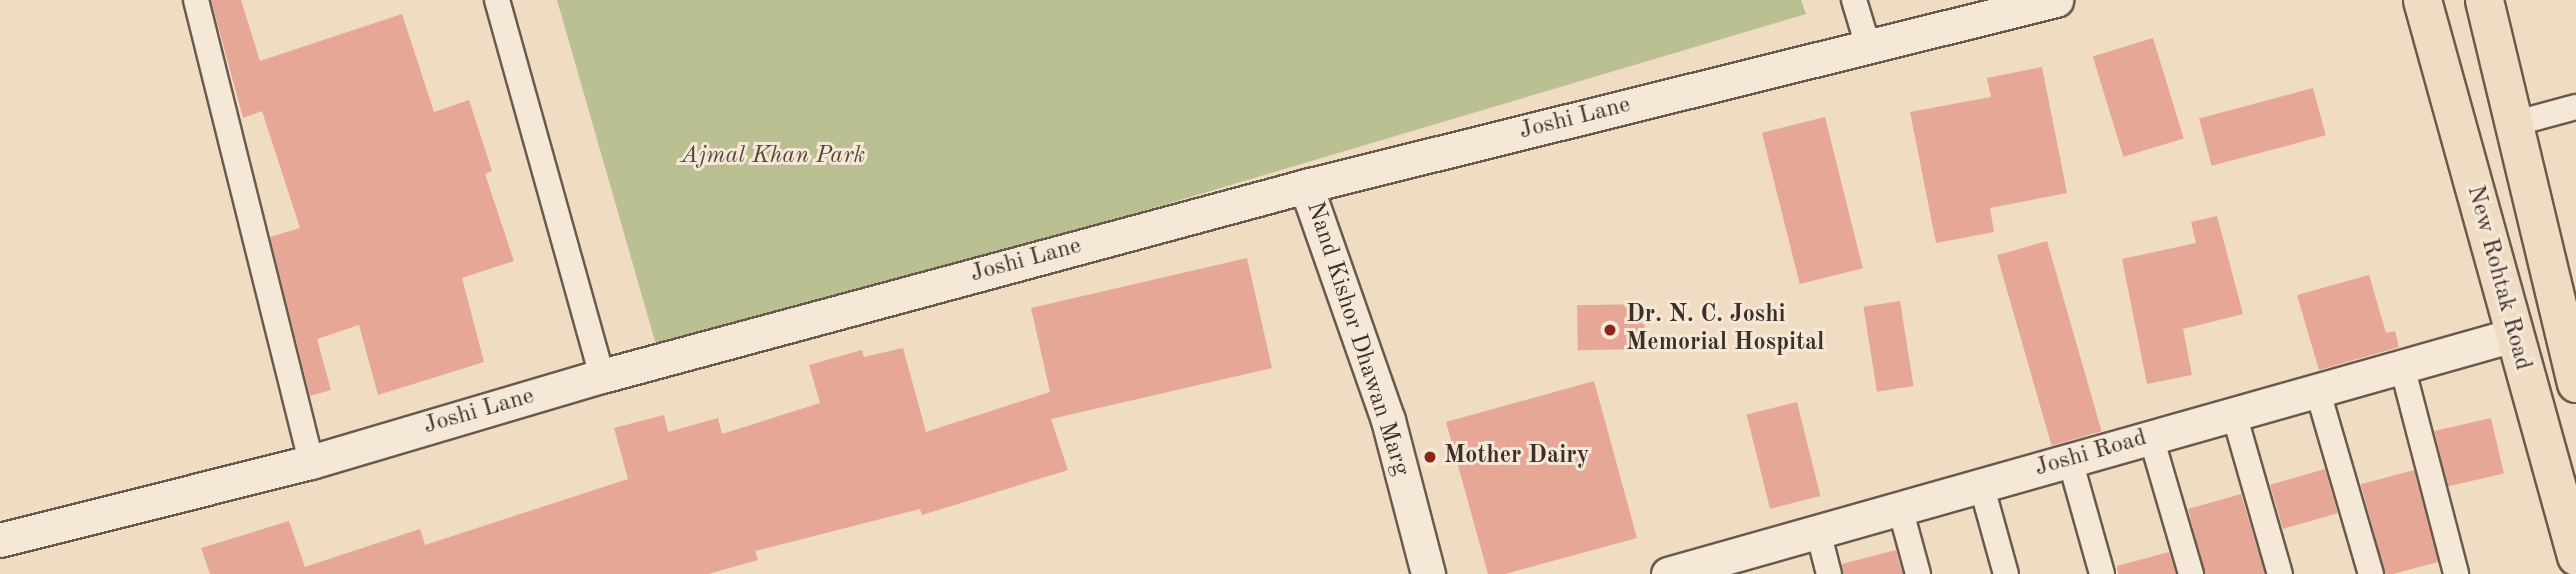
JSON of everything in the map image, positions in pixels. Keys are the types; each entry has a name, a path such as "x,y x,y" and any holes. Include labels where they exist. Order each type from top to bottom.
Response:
{"main road":[{"name":"New Rohtak Road","path":"2422,0 2576,556"},
{"name":"New Rohtak Road","path":"2484,0 2576,383"}],"street":[{"path":"196,0 311,462"},
{"path":"497,0 602,376"},
{"path":"1854,0 1868,46"},
{"name":"Joshi Lane","path":"0,540 311,462 602,376 1306,186 2056,0"},
{"path":"2513,124 2576,107"},
{"name":"Nand Kishor Dhawan Marg","path":"1306,186 1388,420 1428,574"},
{"name":"Joshi Road","path":"1668,574 1734,565 1818,531 2514,335"},
{"path":"2402,366 2455,574"},
{"path":"2318,392 2371,574"},
{"path":"2234,414 2280,574"},
{"path":"2151,437 2191,574"},
{"path":"2070,460 2102,574"},
{"path":"1981,484 2006,574"},
{"path":"1900,508 1918,574"},
{"path":"1818,531 1829,574"}],"green space":[{"name":"Ajmal Khan Park","path":"557,0 1801,0 1806,14 659,355"}],"building":[{"path":"211,0 241,0 260,61 402,14 434,112 469,100 492,171 485,174 514,261 462,278 484,362 378,395 359,325 317,339 331,390 310,396 270,237 300,228 262,111 243,118"},
{"path":"2153,38 2184,138 2123,157 2093,56"},
{"path":"2042,67 2067,193 1990,208 1994,232 1936,243 1910,112 1991,97 1987,78"},
{"path":"2313,88 2326,135 2212,166 2199,119"},
{"path":"1825,117 1863,268 1800,284 1762,133"},
{"path":"2217,216 2243,314 2183,329 2192,375 2147,384 2122,259 2196,243 2191,222"},
{"path":"2047,241 2102,431 2052,446 1997,255"},
{"path":"1247,258 1272,368 1051,419 1068,470 922,515 920,509 755,551 758,560 708,574 210,574 201,548 289,521 305,567 420,529 425,545 628,479 614,428 664,415 668,432 718,418 722,434 820,403 809,365 862,350 864,357 903,348 926,432 1050,392 1031,308"},
{"path":"2369,275 2386,333 2395,331 2399,347 2319,370 2297,295"},
{"path":"1900,301 1913,386 1877,392 1863,307"},
{"path":"1644,304 1645,349 1578,350 1577,305"},
{"path":"1594,381 1637,538 1505,574 1488,574 1446,422"},
{"path":"1797,402 1820,496 1770,509 1747,415"},
{"path":"2491,418 2504,474 2447,487 2434,431"},
{"path":"2325,469 2338,513 2283,529 2270,485"},
{"path":"2414,470 2439,562 2385,574 2361,484"},
{"path":"2241,494 2265,574 2205,574 2188,509"},
{"path":"1896,550 1903,574 1843,574 1842,564"},
{"path":"2169,552 2176,574 2118,574 2117,566"}],"place":[{"name":"Dr. N. C. Joshi Memorial Hospital","path":"1610,330"},
{"name":"Mother Dairy","path":"1430,457"}]}
